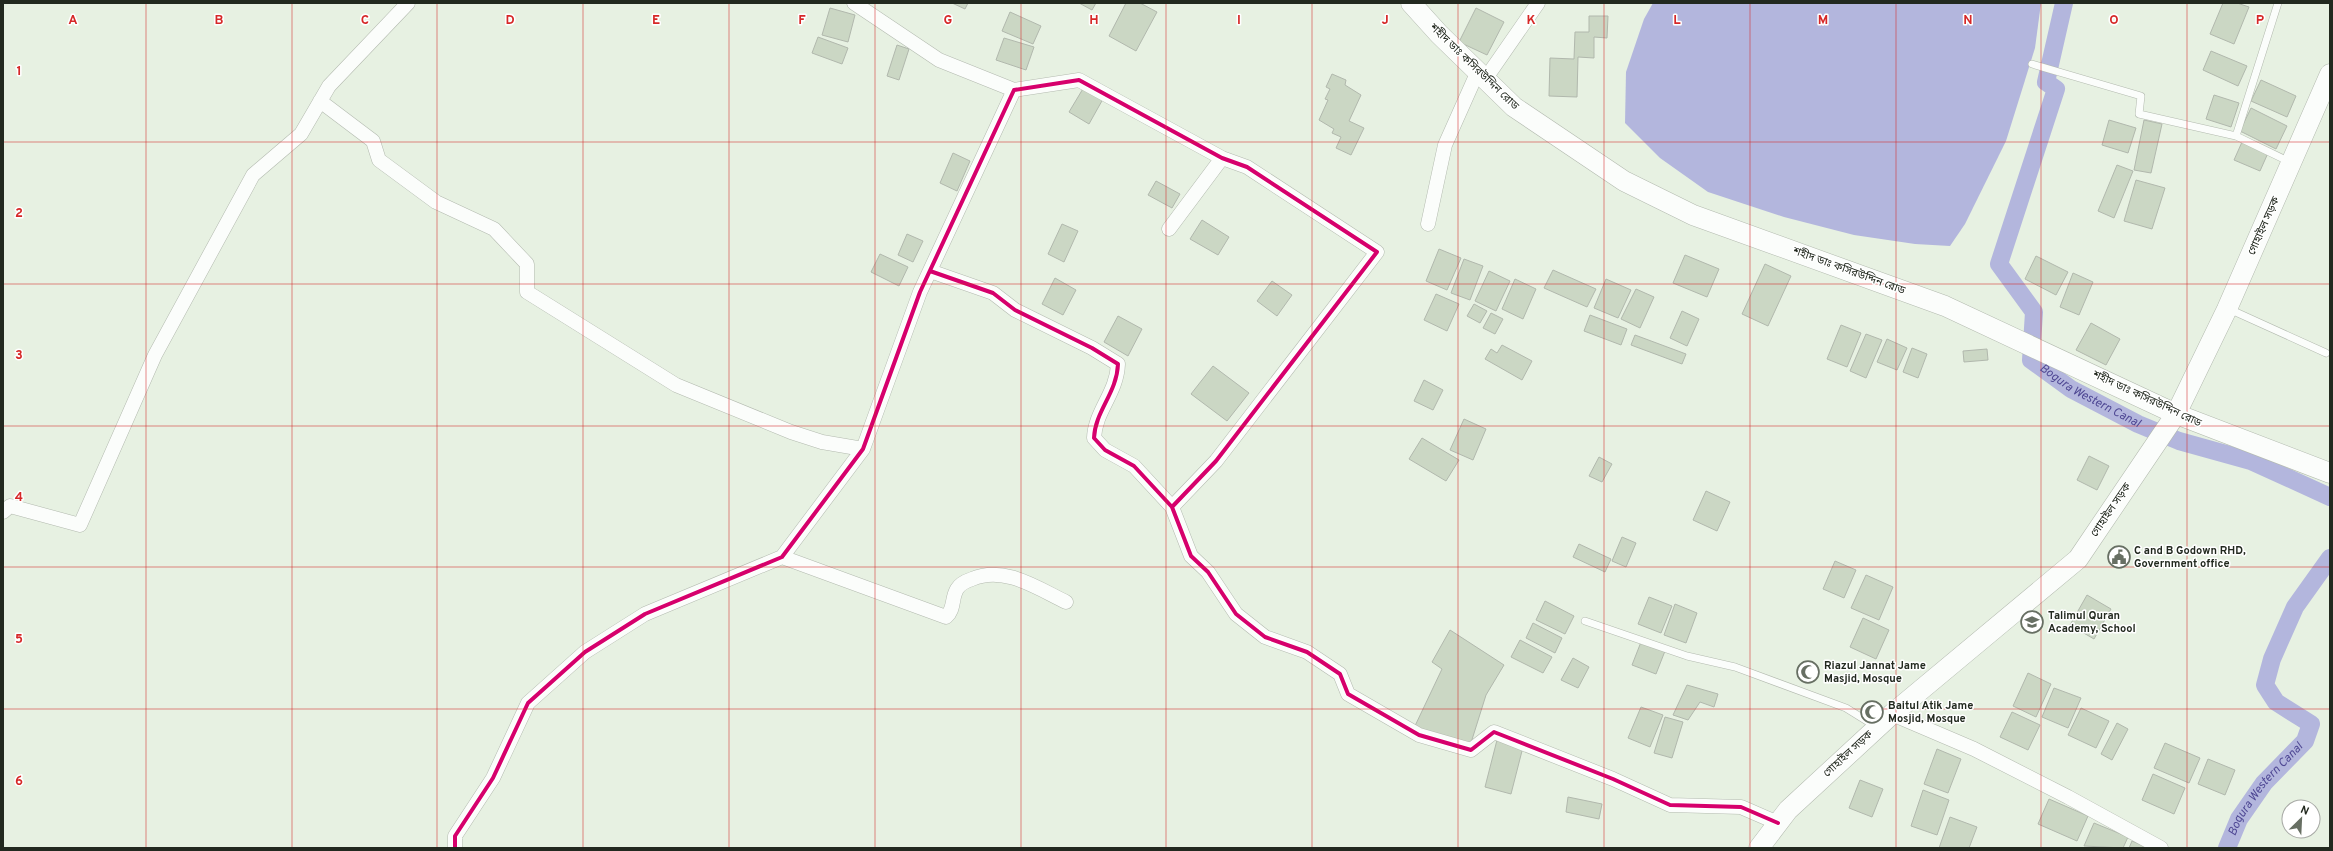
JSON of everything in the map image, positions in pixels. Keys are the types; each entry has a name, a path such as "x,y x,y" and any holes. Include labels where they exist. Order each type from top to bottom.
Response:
{"street":[{"path":"3,512 10,506 80,525 155,355 253,176 301,134 329,86 408,3"},
{"path":"854,3 939,60 1014,90 1079,80 1222,158 1247,167 1377,252 1216,461 1172,507"},
{"name":"শহীদ ডাঃ কসিরউদ্দিন রোড","path":"1411,3 1438,34 1514,107 1551,134 1624,181 1693,215 1945,306 1980,321 2043,351 2173,418 2330,473"},
{"path":"1428,224 1445,145 1482,75 1538,3"},
{"name":"গোহাইল সড়ক","path":"1759,848 1788,810 1877,727 2078,559 2173,418 2227,309 2330,74"},
{"path":"455,848 455,836 493,778 528,703 585,652 645,614 782,557 863,449 920,292 1014,90"},
{"path":"320,101 373,141 379,160 436,202 494,229 527,264 528,292 676,385 791,432 822,442 863,449"},
{"path":"1169,229 1222,158"},
{"path":"930,271 993,293 1015,310 1092,348 1118,364 1117,378 1094,427 1094,438 1105,450 1134,466 1172,507 1190,556 1208,572 1236,614 1265,637 1307,652 1340,674 1348,694 1419,735 1471,750 1494,732 1613,779 1670,804 1742,807 1778,823"},
{"path":"782,557 946,617 952,612 957,589 963,583 984,573 1008,575 1066,602"},
{"path":"1892,714 1980,753 2161,848"}],"lane":[{"path":"2236,136 2278,3"},
{"path":"2032,64 2141,96 2139,114 2236,136 2292,162"},
{"path":"2227,309 2326,353"},
{"path":"1585,621 1687,656 1736,667 1846,708 1877,727"}],"water":[{"path":"1653,3 2041,3 2035,48 2006,141 1965,224 1950,246 1915,244 1854,235 1784,217 1708,192 1660,158 1625,123 1626,72 1644,19"}],"building":[{"path":"952,3 968,3 965,9"},
{"path":"1079,3 1096,3 1092,10"},
{"path":"1126,3 1140,3 1157,12 1136,51 1109,36"},
{"path":"2223,3 2237,3 2249,7 2234,44 2210,34"},
{"path":"830,8 855,15 848,42 822,35"},
{"path":"1476,8 1504,22 1487,55 1459,42"},
{"path":"1010,12 1041,26 1033,44 1002,31"},
{"path":"1589,16 1608,16 1607,38 1594,37 1594,58 1578,57 1577,97 1549,96 1550,58 1574,59 1575,32 1589,32"},
{"path":"818,37 848,48 842,64 812,53"},
{"path":"1004,38 1034,47 1026,70 996,60"},
{"path":"897,45 909,49 899,80 887,76"},
{"path":"2211,51 2247,66 2238,86 2203,70"},
{"path":"1332,74 1346,80 1345,85 1361,95 1349,121 1364,128 1351,155 1336,148 1341,137 1332,133 1334,129 1319,120 1328,100 1325,99 1330,89 1326,87"},
{"path":"2261,80 2296,96 2287,117 2251,101"},
{"path":"1084,87 1103,99 1089,124 1069,112"},
{"path":"2214,95 2239,103 2231,127 2206,119"},
{"path":"2251,108 2287,126 2276,149 2240,131"},
{"path":"2109,120 2136,128 2128,153 2102,145"},
{"path":"2144,120 2162,124 2151,173 2134,170"},
{"path":"2242,142 2268,153 2260,171 2234,160"},
{"path":"953,153 970,161 957,191 940,183"},
{"path":"2117,165 2133,171 2114,218 2098,211"},
{"path":"2136,180 2165,188 2152,229 2124,221"},
{"path":"1156,181 1180,194 1172,208 1148,195"},
{"path":"1202,220 1229,237 1218,255 1190,239"},
{"path":"1062,224 1078,231 1064,262 1048,254"},
{"path":"907,234 923,241 913,262 898,255"},
{"path":"1439,249 1461,258 1447,290 1426,281"},
{"path":"880,254 908,267 899,286 871,272"},
{"path":"1685,255 1719,269 1707,297 1673,283"},
{"path":"2036,256 2068,272 2056,295 2025,279"},
{"path":"1464,259 1483,266 1470,300 1451,293"},
{"path":"1765,264 1791,276 1768,326 1742,314"},
{"path":"1553,270 1596,289 1587,307 1544,288"},
{"path":"1489,271 1510,281 1496,311 1475,301"},
{"path":"2073,273 2093,282 2079,315 2060,307"},
{"path":"1055,278 1076,290 1063,315 1042,304"},
{"path":"1515,279 1536,289 1523,319 1502,309"},
{"path":"1606,279 1631,290 1618,318 1594,308"},
{"path":"1272,281 1292,295 1277,316 1257,301"},
{"path":"1636,289 1654,297 1640,328 1621,319"},
{"path":"1436,294 1459,304 1447,331 1424,320"},
{"path":"1474,304 1487,311 1480,323 1467,316"},
{"path":"1682,311 1699,319 1687,346 1670,338"},
{"path":"1491,313 1503,319 1495,334 1483,328"},
{"path":"1590,315 1627,329 1621,345 1584,331"},
{"path":"1118,316 1142,329 1128,356 1104,342"},
{"path":"2091,323 2120,339 2106,365 2076,350"},
{"path":"1841,325 1861,333 1847,367 1827,359"},
{"path":"1866,334 1882,340 1866,378 1850,371"},
{"path":"1635,335 1686,354 1682,364 1631,345"},
{"path":"1887,339 1907,348 1897,370 1877,362"},
{"path":"1502,345 1532,361 1522,380 1485,359 1491,349 1497,353"},
{"path":"1912,348 1927,354 1918,378 1903,372"},
{"path":"1987,349 1988,360 1964,362 1963,351"},
{"path":"1213,366 1249,393 1227,421 1191,394"},
{"path":"1424,380 1443,390 1433,410 1414,401"},
{"path":"1464,419 1486,429 1473,460 1450,450"},
{"path":"1422,438 1459,460 1446,481 1409,459"},
{"path":"2089,456 2109,466 2097,490 2077,480"},
{"path":"1599,457 1612,464 1602,482 1589,476"},
{"path":"1706,491 1730,502 1717,531 1693,520"},
{"path":"1622,537 1636,543 1626,567 1612,561"},
{"path":"1579,544 1611,559 1605,572 1573,557"},
{"path":"1835,561 1856,570 1844,598 1823,589"},
{"path":"1866,575 1893,587 1879,620 1851,608"},
{"path":"2087,595 2111,609 2094,639 2070,625"},
{"path":"1649,597 1672,606 1661,633 1638,624"},
{"path":"1545,601 1574,616 1565,634 1536,620"},
{"path":"1675,604 1697,613 1686,643 1664,635"},
{"path":"1863,618 1889,630 1876,659 1850,647"},
{"path":"1533,623 1562,638 1555,653 1526,638"},
{"path":"1450,630 1504,665 1486,695 1470,746 1414,728 1442,669 1432,662"},
{"path":"1520,640 1552,657 1543,673 1511,657"},
{"path":"1641,642 1665,651 1656,674 1632,665"},
{"path":"1573,658 1589,667 1578,688 1561,680"},
{"path":"2028,673 2051,684 2036,717 2013,706"},
{"path":"1687,685 1718,694 1714,707 1700,702 1688,720 1673,715"},
{"path":"2054,688 2081,698 2068,728 2042,717"},
{"path":"1641,707 1663,715 1650,747 1628,738"},
{"path":"2081,708 2109,721 2096,748 2068,735"},
{"path":"2012,712 2040,725 2028,750 2000,737"},
{"path":"1665,717 1683,722 1672,758 1654,753"},
{"path":"2117,723 2128,729 2112,760 2101,754"},
{"path":"1497,740 1523,747 1511,794 1485,787"},
{"path":"2165,743 2200,758 2189,783 2154,768"},
{"path":"1937,749 1961,759 1948,793 1924,784"},
{"path":"2208,759 2235,770 2225,795 2198,784"},
{"path":"2153,774 2185,788 2174,814 2142,800"},
{"path":"1860,780 1883,789 1872,817 1849,808"},
{"path":"1923,790 1949,800 1937,835 1911,826"},
{"path":"1568,797 1602,804 1599,819 1566,812"},
{"path":"2049,799 2088,816 2077,841 2038,824"},
{"path":"1950,817 1977,827 1969,848 1939,848"},
{"path":"2094,823 2128,837 2123,848 2084,846"},
{"path":"2132,841 2149,848 2129,848"}],"waterway":[{"name":"Bogura Western Canal","path":"2064,3 2046,82 2056,89 1999,264 2034,312 2031,360 2071,389 2138,424 2179,441 2251,461 2330,497"},
{"name":"Bogura Western Canal","path":"2227,848 2239,819 2264,783 2305,741 2311,724 2276,702 2265,685 2272,659 2295,607 2330,558"}],"cycle path":[{"path":"455,848 455,836 493,778 528,703 585,652 645,614 782,557 863,449 920,292 1014,90 1079,80 1222,158 1247,167 1377,252 1216,461 1172,507"},
{"path":"930,271 993,293 1015,310 1092,348 1118,364 1114,384 1098,419 1094,438 1105,450 1134,466 1172,507 1191,556 1208,572 1236,614 1265,637 1307,652 1340,674 1348,694 1419,735 1471,750 1494,732 1613,779 1670,805 1741,807 1778,823"}],"place":[{"name":"C and B Godown RHD, Government office","path":"2119,557"},
{"name":"Talimul Quran Academy, School","path":"2032,622"},
{"name":"Riazul Jannat Jame Masjid, Mosque","path":"1808,672"},
{"name":"Baitul Atik Jame Mosjid, Mosque","path":"1872,712"}]}
